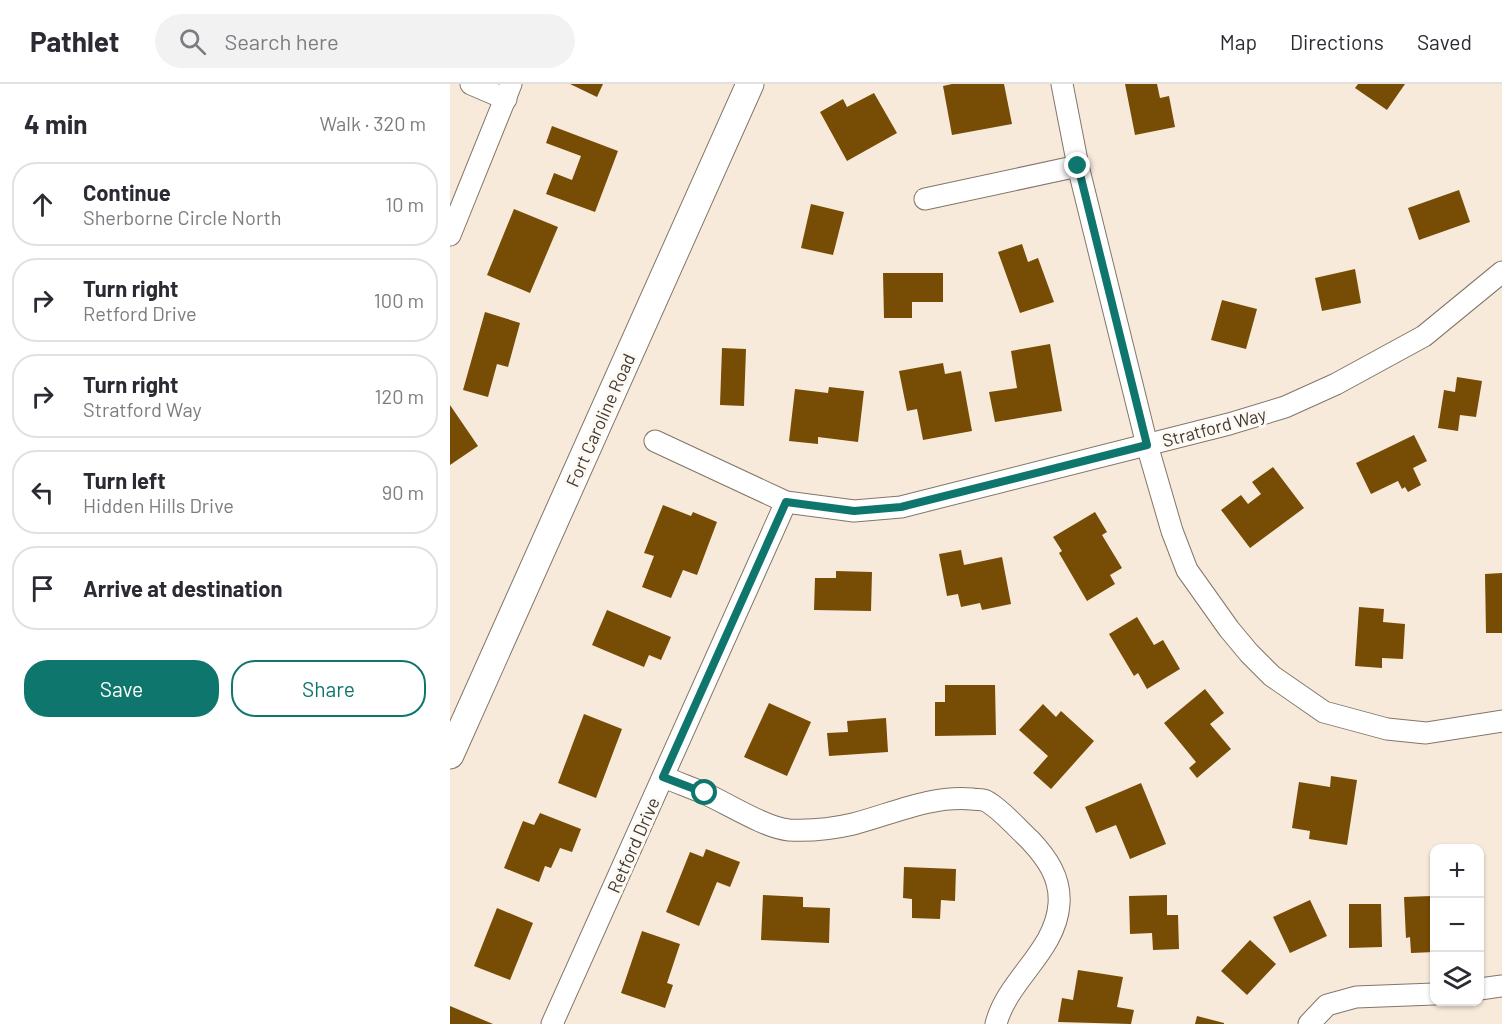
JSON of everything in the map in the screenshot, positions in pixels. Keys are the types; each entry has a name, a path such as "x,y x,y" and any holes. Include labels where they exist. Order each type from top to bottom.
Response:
{"street":[{"path":"450,235 509,92 471,84"},
{"name":"Fort Caroline Road","path":"450,755 750,84"},
{"path":"1062,84 1078,166 1147,445 1172,531 1188,570 1229,630 1272,676 1324,712 1387,729 1426,733 1502,721"},
{"path":"925,199 1078,166"},
{"name":"Stratford Way","path":"655,441 786,502 854,511 901,507 1147,445 1285,407 1336,384 1424,336 1502,272"},
{"name":"Retford Drive","path":"552,1024 786,502"},
{"path":"663,777 705,793 751,817 786,830 816,830 851,825 947,799 985,800 1032,842 1052,867 1058,885 1059,904 1056,922 1047,940 1008,997 996,1024"},
{"path":"1484,988 1502,986"},
{"path":"1309,1024 1327,1005 1356,997 1430,994"}],"building":[{"path":"570,84 603,84 597,97"},
{"path":"1004,84 1012,124 952,135 943,86"},
{"path":"1125,84 1157,84 1160,98 1169,96 1175,127 1135,135"},
{"path":"1358,84 1405,84 1387,110 1355,88"},
{"path":"874,93 897,133 847,161 820,112 843,99 847,107"},
{"path":"552,126 618,151 595,212 546,194 554,173 572,180 581,156 546,143"},
{"path":"1459,190 1470,222 1419,240 1408,208"},
{"path":"811,204 844,212 833,255 801,248"},
{"path":"514,209 558,227 530,293 487,275"},
{"path":"1022,244 1028,262 1038,258 1054,302 1020,313 998,252"},
{"path":"1355,269 1361,303 1322,311 1315,278"},
{"path":"883,273 943,273 943,302 912,302 912,318 884,318"},
{"path":"1222,300 1257,309 1246,349 1211,340"},
{"path":"485,312 520,323 508,367 497,364 488,397 463,390"},
{"path":"1050,344 1062,411 995,422 989,392 1017,388 1011,351"},
{"path":"722,348 746,349 744,406 720,405"},
{"path":"943,363 945,374 961,371 972,431 923,440 917,409 907,411 899,371"},
{"path":"1457,377 1482,381 1476,417 1460,415 1458,431 1438,428 1444,390 1455,392"},
{"path":"829,387 864,391 858,442 818,437 818,444 789,441 795,389 828,393"},
{"path":"450,405 478,446 450,465"},
{"path":"1414,435 1427,461 1413,468 1421,485 1408,492 1405,487 1402,489 1398,481 1371,494 1356,463"},
{"path":"1273,467 1304,508 1250,548 1221,510 1241,495 1248,504 1261,494 1252,482"},
{"path":"663,505 691,516 693,512 717,522 697,575 683,570 671,598 642,587 654,556 644,553"},
{"path":"1095,512 1107,532 1102,535 1122,568 1110,575 1115,584 1087,601 1059,553 1062,551 1053,537"},
{"path":"961,550 964,565 1002,557 1011,604 982,610 980,603 961,607 958,594 947,596 939,554"},
{"path":"836,571 872,572 871,611 814,610 815,578 836,578"},
{"path":"1502,573 1502,633 1486,633 1485,574"},
{"path":"1359,607 1384,609 1383,622 1405,624 1403,659 1382,658 1382,668 1355,666"},
{"path":"607,610 671,637 661,660 649,655 644,667 592,645"},
{"path":"1137,617 1154,645 1163,640 1180,669 1147,689 1138,673 1134,676 1109,634"},
{"path":"945,685 995,685 996,735 935,736 935,702 945,702"},
{"path":"1205,689 1224,713 1210,724 1231,749 1197,778 1189,768 1196,762 1164,723"},
{"path":"769,703 811,722 787,776 744,757"},
{"path":"1043,704 1056,717 1061,711 1094,741 1051,789 1033,773 1048,756 1019,730"},
{"path":"584,714 622,729 596,798 558,783"},
{"path":"886,718 888,752 829,756 827,733 848,732 847,721"},
{"path":"1331,776 1357,780 1347,845 1309,839 1310,831 1292,828 1299,782 1330,787"},
{"path":"1141,783 1166,844 1130,859 1116,825 1096,833 1085,807"},
{"path":"540,813 581,829 572,852 560,848 551,868 545,866 539,882 504,868 523,821 534,825"},
{"path":"706,849 740,862 730,887 717,882 699,926 666,912 690,852 703,857"},
{"path":"904,867 956,869 955,901 941,900 940,919 912,918 912,899 903,898"},
{"path":"763,895 803,897 803,907 830,908 829,943 761,940"},
{"path":"1167,895 1167,915 1178,915 1179,949 1153,950 1152,933 1130,934 1129,896"},
{"path":"1430,896 1430,952 1411,953 1410,937 1406,938 1404,897"},
{"path":"1310,900 1327,936 1290,953 1273,917"},
{"path":"1349,904 1381,904 1382,947 1349,948"},
{"path":"497,908 533,923 510,980 474,966"},
{"path":"642,931 680,944 667,983 673,985 665,1008 621,993"},
{"path":"1250,940 1276,964 1247,995 1221,971"},
{"path":"1078,970 1123,977 1117,1007 1134,1010 1131,1024 1058,1022 1062,998 1073,1000"},
{"path":"450,1006 493,1024 450,1024"},
{"path":"1197,1016 1224,1023 1224,1024 1195,1024"}],"route":[{"path":"705,793 663,777 786,502 854,511 901,507 1147,445 1078,166"}]}
